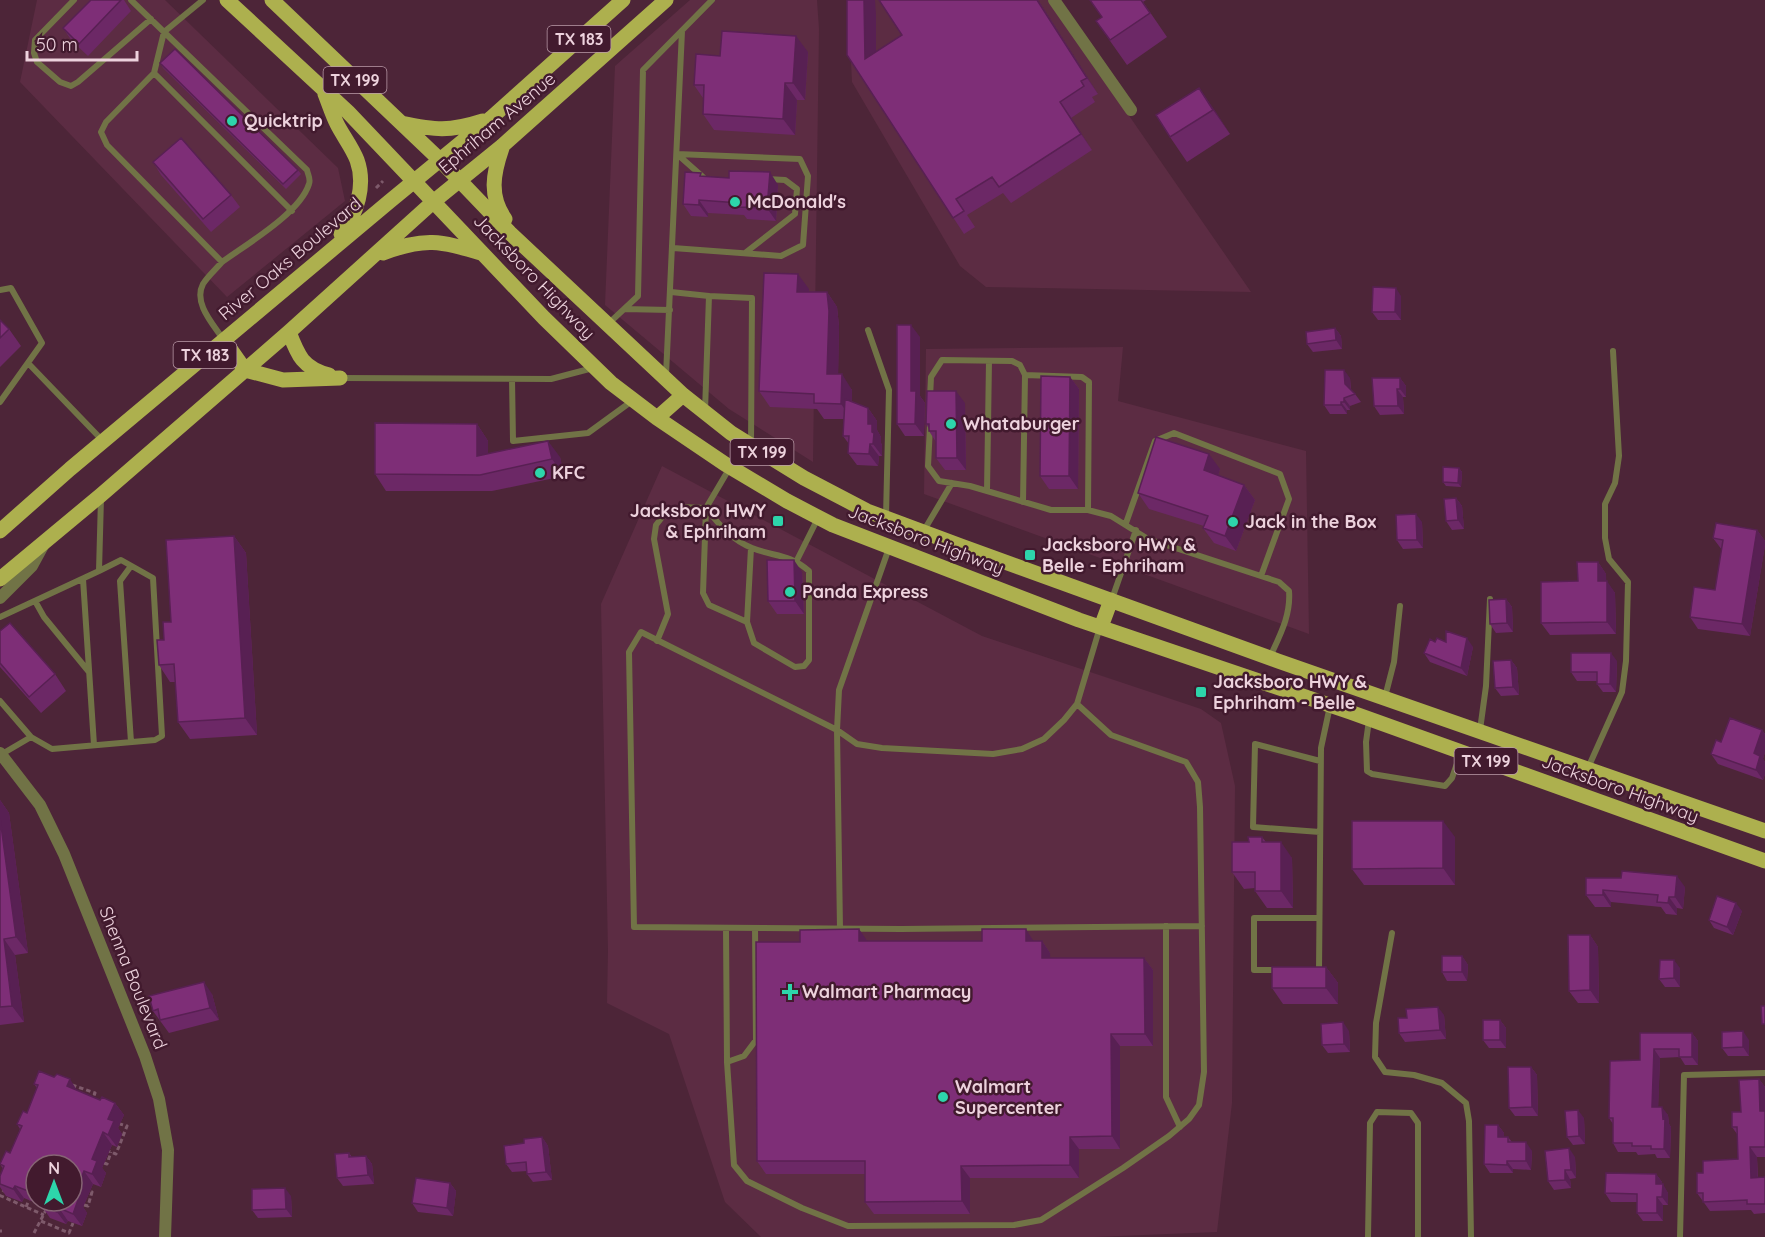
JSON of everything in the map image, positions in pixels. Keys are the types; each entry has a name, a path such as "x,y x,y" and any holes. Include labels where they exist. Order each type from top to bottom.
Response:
{"main road":[{"name":"Jacksboro Highway","path":"227,0 360,125 610,383 730,467 818,517 890,548 1101,627 1369,719 1765,861"},
{"name":"Jacksboro Highway","path":"272,0 439,159 510,233 683,395 731,434 804,478 867,511 923,532 1270,658 1765,831"},
{"name":"Ephriham Avenue","path":"413,181 491,118 623,0"},
{"name":"Ephriham Avenue","path":"433,202 502,146 666,0"},
{"path":"323,256 350,223 357,206 361,186 361,173 357,158 336,123 324,91"},
{"path":"398,122 434,130 458,129 491,118"},
{"path":"502,146 495,167 494,199 498,207 555,276"},
{"name":"River Oaks Boulevard","path":"0,531 103,441 413,181"},
{"name":"TX 183","path":"0,579 289,332 433,202"},
{"path":"374,256 401,246 432,241 448,243 483,254"},
{"path":"289,332 297,353 313,370 340,378"},
{"path":"224,340 245,370 283,380 340,378"},
{"path":"657,418 683,395"},
{"path":"1101,627 1111,600"},
{"path":"1704,840 1715,814"}],"street":[{"path":"1054,0 1131,110"},
{"path":"0,598 32,566 47,539"},
{"name":"Shenna Boulevard","path":"1,754 40,805 64,854 145,1056 159,1099 168,1150 165,1237"}],"lane":[{"path":"74,0 35,40 34,53 37,62 60,82 70,86 78,82 151,19"},
{"path":"131,0 307,170 310,179 309,185 292,211 222,262 203,284 201,293 203,308 224,340"},
{"path":"203,0 164,32 154,73 106,122 101,132 107,145 222,262"},
{"path":"608,324 638,296 643,70 712,0"},
{"path":"666,379 682,31"},
{"path":"154,73 292,211"},
{"path":"677,154 701,177 713,177"},
{"path":"673,248 781,256 803,245 808,176 800,159 677,154"},
{"path":"745,253 795,214 797,189 785,180 761,179"},
{"path":"0,290 11,288 42,343 0,402"},
{"path":"671,292 753,298 751,445"},
{"path":"705,412 709,296"},
{"path":"624,309 670,310"},
{"path":"868,330 889,390 886,518"},
{"path":"1587,768 1622,693 1626,661 1628,582 1609,559 1605,527 1605,504 1615,483 1619,456 1613,351"},
{"path":"930,410 931,377 942,360 1012,361 1020,365 1025,375 1023,502"},
{"path":"987,491 989,361"},
{"path":"28,363 103,441"},
{"path":"340,378 550,379 595,368"},
{"path":"1025,375 1082,377 1089,382 1088,510"},
{"path":"512,379 513,441 588,434 633,400"},
{"path":"930,421 928,466 939,481 970,486 1051,510 1088,510 1111,516 1148,539 1279,582 1289,591 1290,605 1284,626 1270,658"},
{"path":"1126,524 1155,441 1174,433 1280,474 1289,499 1261,576"},
{"path":"730,467 706,508 703,593 709,605 747,622"},
{"path":"923,532 952,483"},
{"path":"99,571 101,495"},
{"path":"657,640 668,614 654,539 656,525 663,516 681,507 706,508"},
{"path":"706,508 722,530 751,548 796,560 808,571 809,660 804,666 795,667 754,643 747,622 751,548"},
{"path":"796,560 818,517"},
{"path":"1111,600 1136,530"},
{"path":"840,929 837,730 839,690 890,548"},
{"path":"0,617 121,560 153,578 162,736 155,740 52,749 31,737 0,701"},
{"path":"131,742 120,581 132,566"},
{"path":"83,579 94,745"},
{"path":"1480,731 1486,686 1490,599"},
{"path":"35,601 44,617 89,672"},
{"path":"1385,697 1394,662 1400,606"},
{"path":"1101,627 1077,704 1064,720 1044,739 1022,749 993,754 856,744 837,730 641,633 630,652 634,927 840,929 1202,926"},
{"path":"726,928 727,1062 734,1165 747,1181 802,1208 848,1226 1014,1225 1041,1220 1123,1168 1180,1127 1199,1105 1204,1072 1198,782 1186,762 1111,735 1077,704"},
{"path":"1308,971 1319,971 1320,748 1331,706"},
{"path":"1369,719 1366,742 1367,771 1372,774 1444,786 1452,778 1461,752"},
{"path":"1,754 31,737"},
{"path":"1320,761 1255,744 1252,827 1320,832"},
{"path":"1287,970 1254,970 1254,918 1319,918"},
{"path":"1166,926 1166,1097 1180,1127"},
{"path":"727,1062 744,1056 756,1040 755,928"},
{"path":"1392,933 1376,1023 1375,1057 1385,1072 1414,1075 1442,1083 1466,1103 1469,1120 1471,1237"},
{"path":"1680,1237 1684,1075 1765,1073"},
{"path":"1368,1237 1370,1123 1377,1112 1411,1113 1418,1123 1418,1237"}],"path":[{"path":"376,188 383,181"},
{"path":"67,1084 95,1094 90,1106"},
{"path":"98,1147 116,1154 127,1126 120,1124"},
{"path":"105,1150 107,1143"},
{"path":"104,1163 107,1164 111,1152"},
{"path":"87,1191 91,1183"},
{"path":"9,1189 5,1187 1,1196 24,1206"},
{"path":"84,1189 92,1192 88,1206 84,1205"},
{"path":"34,1233 44,1215 40,1213"},
{"path":"41,1221 69,1233 73,1223"}],"shaded area":[{"path":"37,0 165,0 338,168 345,201 227,297 20,82"},
{"path":"690,0 817,0 819,29 813,462 729,409 605,305 615,66"},
{"path":"848,0 1049,0 1251,292 986,287 960,266 852,82"},
{"path":"1123,347 1118,401 1306,451 1309,634 924,494 926,349"},
{"path":"662,466 982,636 1201,709 1221,723 1235,786 1232,1103 1217,1232 1095,1237 761,1237 725,1202 669,1034 607,1003 601,604"}],"building":[{"path":"91,0 121,0 79,44 63,28"},
{"path":"847,0 864,0 865,59 902,35 879,0 1037,0 1087,78 1081,81 1084,86 1060,102 1081,134 999,187 992,177 956,199 964,211 953,218 847,55"},
{"path":"1090,0 1141,0 1150,13 1110,40 1096,21 1102,17"},
{"path":"722,31 796,36 793,83 785,83 783,119 703,114 704,85 694,85 696,54 720,56"},
{"name":"Quicktrip","path":"175,49 298,170 283,184 160,63"},
{"path":"1199,88 1213,110 1170,137 1156,115"},
{"path":"181,138 231,195 203,219 153,162"},
{"path":"729,171 770,172 767,208 738,207 739,203 699,200 699,205 683,204 685,172 701,173 700,176 729,178"},
{"path":"764,273 798,274 797,292 827,292 829,311 827,374 842,374 841,404 814,403 814,394 759,391"},
{"path":"1373,287 1396,288 1395,312 1372,312"},
{"path":"0,320 9,329 0,338"},
{"path":"897,325 911,325 911,391 916,391 915,424 897,424"},
{"path":"1335,328 1336,340 1307,344 1306,332"},
{"path":"1325,370 1344,370 1345,384 1355,394 1344,398 1341,405 1324,405"},
{"path":"1041,376 1070,377 1069,476 1040,476"},
{"path":"1372,378 1400,378 1400,389 1397,389 1398,406 1374,406"},
{"path":"927,391 956,391 957,458 936,458 936,431 929,431 929,424 926,424"},
{"path":"845,399 868,408 868,424 872,424 874,433 869,454 848,453 849,436 843,436"},
{"path":"375,423 477,424 477,456 548,441 552,459 480,475 375,474"},
{"path":"1156,437 1209,454 1204,470 1244,485 1225,536 1203,528 1208,516 1138,493"},
{"path":"1443,467 1459,468 1458,483 1443,482"},
{"path":"1456,498 1458,520 1446,521 1444,499"},
{"path":"1416,514 1417,540 1397,540 1396,515"},
{"path":"1716,523 1757,530 1742,624 1690,617 1694,587 1715,590 1723,540 1713,538"},
{"path":"234,536 245,718 178,722 174,664 159,665 157,640 164,640 163,622 171,622 166,540"},
{"path":"767,560 794,560 795,601 768,601"},
{"path":"1577,562 1598,562 1598,581 1607,581 1607,622 1541,623 1541,582 1578,581"},
{"path":"1506,599 1507,623 1490,624 1489,600"},
{"path":"10,623 55,674 29,697 0,663 0,631"},
{"path":"1446,631 1467,638 1461,668 1424,653 1430,639 1435,642 1437,638 1446,642"},
{"path":"1571,653 1611,653 1610,684 1597,684 1597,672 1571,672"},
{"path":"1511,660 1513,687 1495,688 1493,661"},
{"path":"1730,718 1762,730 1754,753 1760,756 1756,770 1711,754 1716,740 1721,742"},
{"path":"0,818 16,937 4,939 12,1006 0,1007"},
{"path":"1352,821 1443,821 1443,868 1352,869"},
{"path":"1248,837 1262,837 1262,842 1281,842 1281,891 1255,891 1255,872 1232,872 1232,842 1249,842"},
{"path":"1622,871 1677,876 1675,897 1669,897 1668,903 1657,902 1658,895 1603,890 1603,895 1586,895 1586,878 1621,878"},
{"path":"1717,896 1736,903 1727,927 1709,920"},
{"name":"Walmart Supercenter","path":"859,929 859,941 982,941 982,929 1026,929 1026,941 1042,941 1042,958 1144,958 1145,1034 1111,1034 1112,1136 1070,1137 1070,1165 961,1166 962,1201 865,1202 865,1161 757,1161 756,942 800,942 800,930"},
{"path":"1568,935 1590,935 1590,990 1569,991"},
{"path":"1442,956 1462,956 1462,972 1442,972"},
{"path":"1660,960 1674,960 1674,978 1659,979"},
{"path":"1272,967 1326,967 1326,988 1272,988"},
{"path":"204,982 210,1008 160,1020 158,1009 153,1011 149,996"},
{"path":"1761,1006 1765,1006 1765,1024 1762,1024"},
{"path":"1438,1007 1440,1030 1399,1033 1398,1018 1407,1018 1406,1009"},
{"path":"1483,1020 1500,1020 1500,1040 1483,1040"},
{"path":"1343,1022 1344,1044 1322,1045 1321,1024"},
{"path":"1743,1031 1743,1047 1722,1048 1722,1032"},
{"path":"1640,1033 1692,1033 1692,1057 1679,1057 1679,1049 1654,1049 1652,1107 1662,1107 1663,1119 1665,1118 1664,1149 1632,1146 1632,1143 1613,1143 1613,1118 1609,1118 1610,1061 1640,1060"},
{"path":"1508,1067 1531,1067 1532,1107 1509,1108"},
{"path":"39,1071 54,1077 57,1074 70,1079 67,1086 100,1100 102,1097 115,1103 108,1119 114,1121 108,1135 103,1132 92,1159 97,1161 92,1174 84,1171 84,1153 24,1153 24,1189 15,1186 13,1189 0,1184 4,1166 0,1164 6,1151 10,1153 22,1126 17,1124 23,1111 27,1113 38,1085 34,1084"},
{"path":"1759,1079 1760,1111 1765,1111 1765,1147 1750,1147 1751,1178 1765,1177 1765,1204 1747,1204 1747,1200 1703,1202 1703,1193 1697,1193 1697,1173 1703,1173 1703,1161 1738,1159 1737,1127 1732,1127 1732,1112 1741,1112 1739,1080"},
{"path":"1578,1110 1579,1136 1567,1137 1565,1111"},
{"path":"1485,1125 1498,1125 1498,1137 1508,1137 1508,1142 1526,1142 1526,1161 1507,1161 1507,1165 1484,1164"},
{"path":"542,1137 546,1172 527,1174 526,1162 506,1164 504,1146 524,1143 524,1139"},
{"path":"1569,1148 1571,1170 1565,1170 1565,1180 1548,1181 1545,1151"},
{"path":"349,1153 349,1157 366,1156 368,1175 337,1178 335,1154"},
{"path":"1606,1173 1656,1174 1656,1184 1663,1184 1662,1197 1657,1197 1657,1213 1637,1213 1637,1194 1605,1193"},
{"path":"416,1178 450,1183 447,1208 412,1203"},
{"path":"285,1188 286,1209 252,1210 252,1189"}],"place":[{"name":"Quicktrip","path":"232,121"},
{"name":"McDonald's","path":"735,202"},
{"name":"Whataburger","path":"951,424"},
{"name":"KFC","path":"540,473"},
{"name":"Jacksboro HWY & Ephriham","path":"778,521"},
{"name":"Jack in the Box","path":"1233,522"},
{"name":"Jacksboro HWY & Belle - Ephriham","path":"1030,555"},
{"name":"Panda Express","path":"790,592"},
{"name":"Jacksboro HWY & Ephriham - Belle","path":"1201,692"},
{"name":"Walmart Pharmacy","path":"790,992"},
{"name":"Walmart Supercenter","path":"943,1097"}]}
